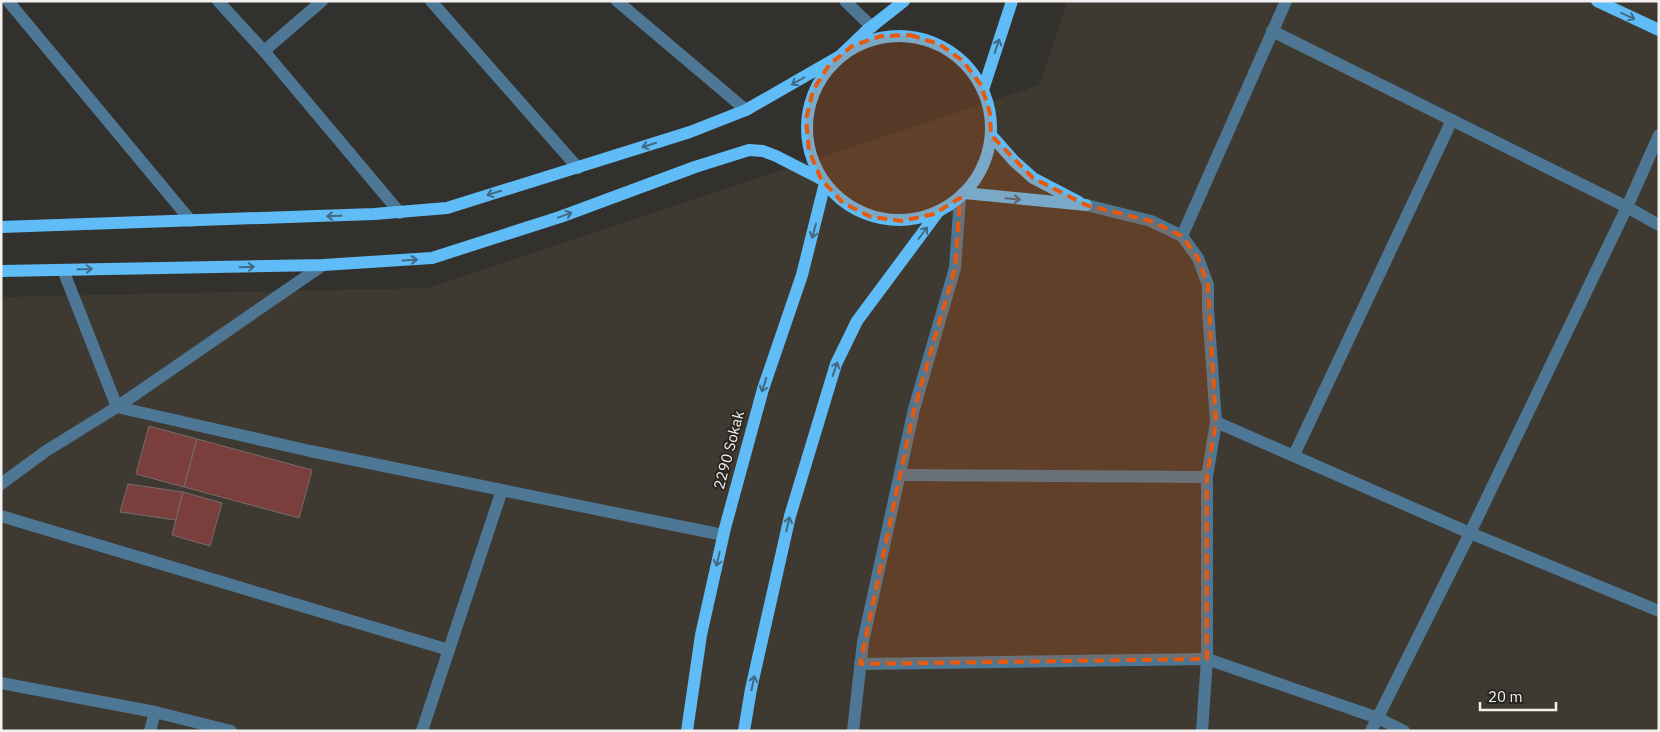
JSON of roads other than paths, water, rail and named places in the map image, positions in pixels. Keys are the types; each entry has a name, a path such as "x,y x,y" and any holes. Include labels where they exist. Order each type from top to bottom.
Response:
{"main road":[{"path":"1,227 400,213 447,208 690,132 746,110 840,56 904,1"},
{"path":"983,90 1012,1"},
{"path":"1597,1 1659,30"},
{"path":"910,35 939,44 963,61 983,90 990,113 990,143 980,173 962,196 934,214 902,221 871,217 843,203 823,181 808,151 806,119 813,90 829,65 852,46 881,36 910,35"},
{"path":"990,134 1014,161 1033,178 1086,205"},
{"path":"1,271 323,265 432,258 560,217 695,167 749,150 762,151 776,156 823,181"},
{"name":"2290 Sokak","path":"687,731 701,634 724,535 763,388 802,275 823,181"},
{"path":"962,196 1086,205"},
{"path":"744,731 790,516 836,364 857,321 939,211"}],"street":[{"path":"8,1 190,221"},
{"path":"218,1 264,51 400,213"},
{"path":"264,51 322,1"},
{"path":"431,1 578,168"},
{"path":"617,1 746,110"},
{"path":"845,1 872,27"},
{"path":"1182,236 1286,1"},
{"path":"1272,31 1627,207 1659,225"},
{"path":"1294,455 1452,120"},
{"path":"1371,731 1470,533 1627,207 1659,135"},
{"path":"853,731 863,642 914,409 955,268 962,196"},
{"path":"1086,205 1151,221 1182,236 1198,258 1208,285 1216,422 1208,477 1207,659 1202,731"},
{"path":"1,484 46,451 117,407 323,265"},
{"path":"62,270 117,407"},
{"path":"117,407 310,451 724,535"},
{"path":"1216,422 1470,533 1657,606"},
{"path":"900,476 1208,477"},
{"path":"422,731 502,490"},
{"path":"1,516 449,650"},
{"path":"860,664 1207,659 1378,718 1404,731"},
{"path":"1,683 155,712 231,731"},
{"path":"150,731 155,712"}]}
